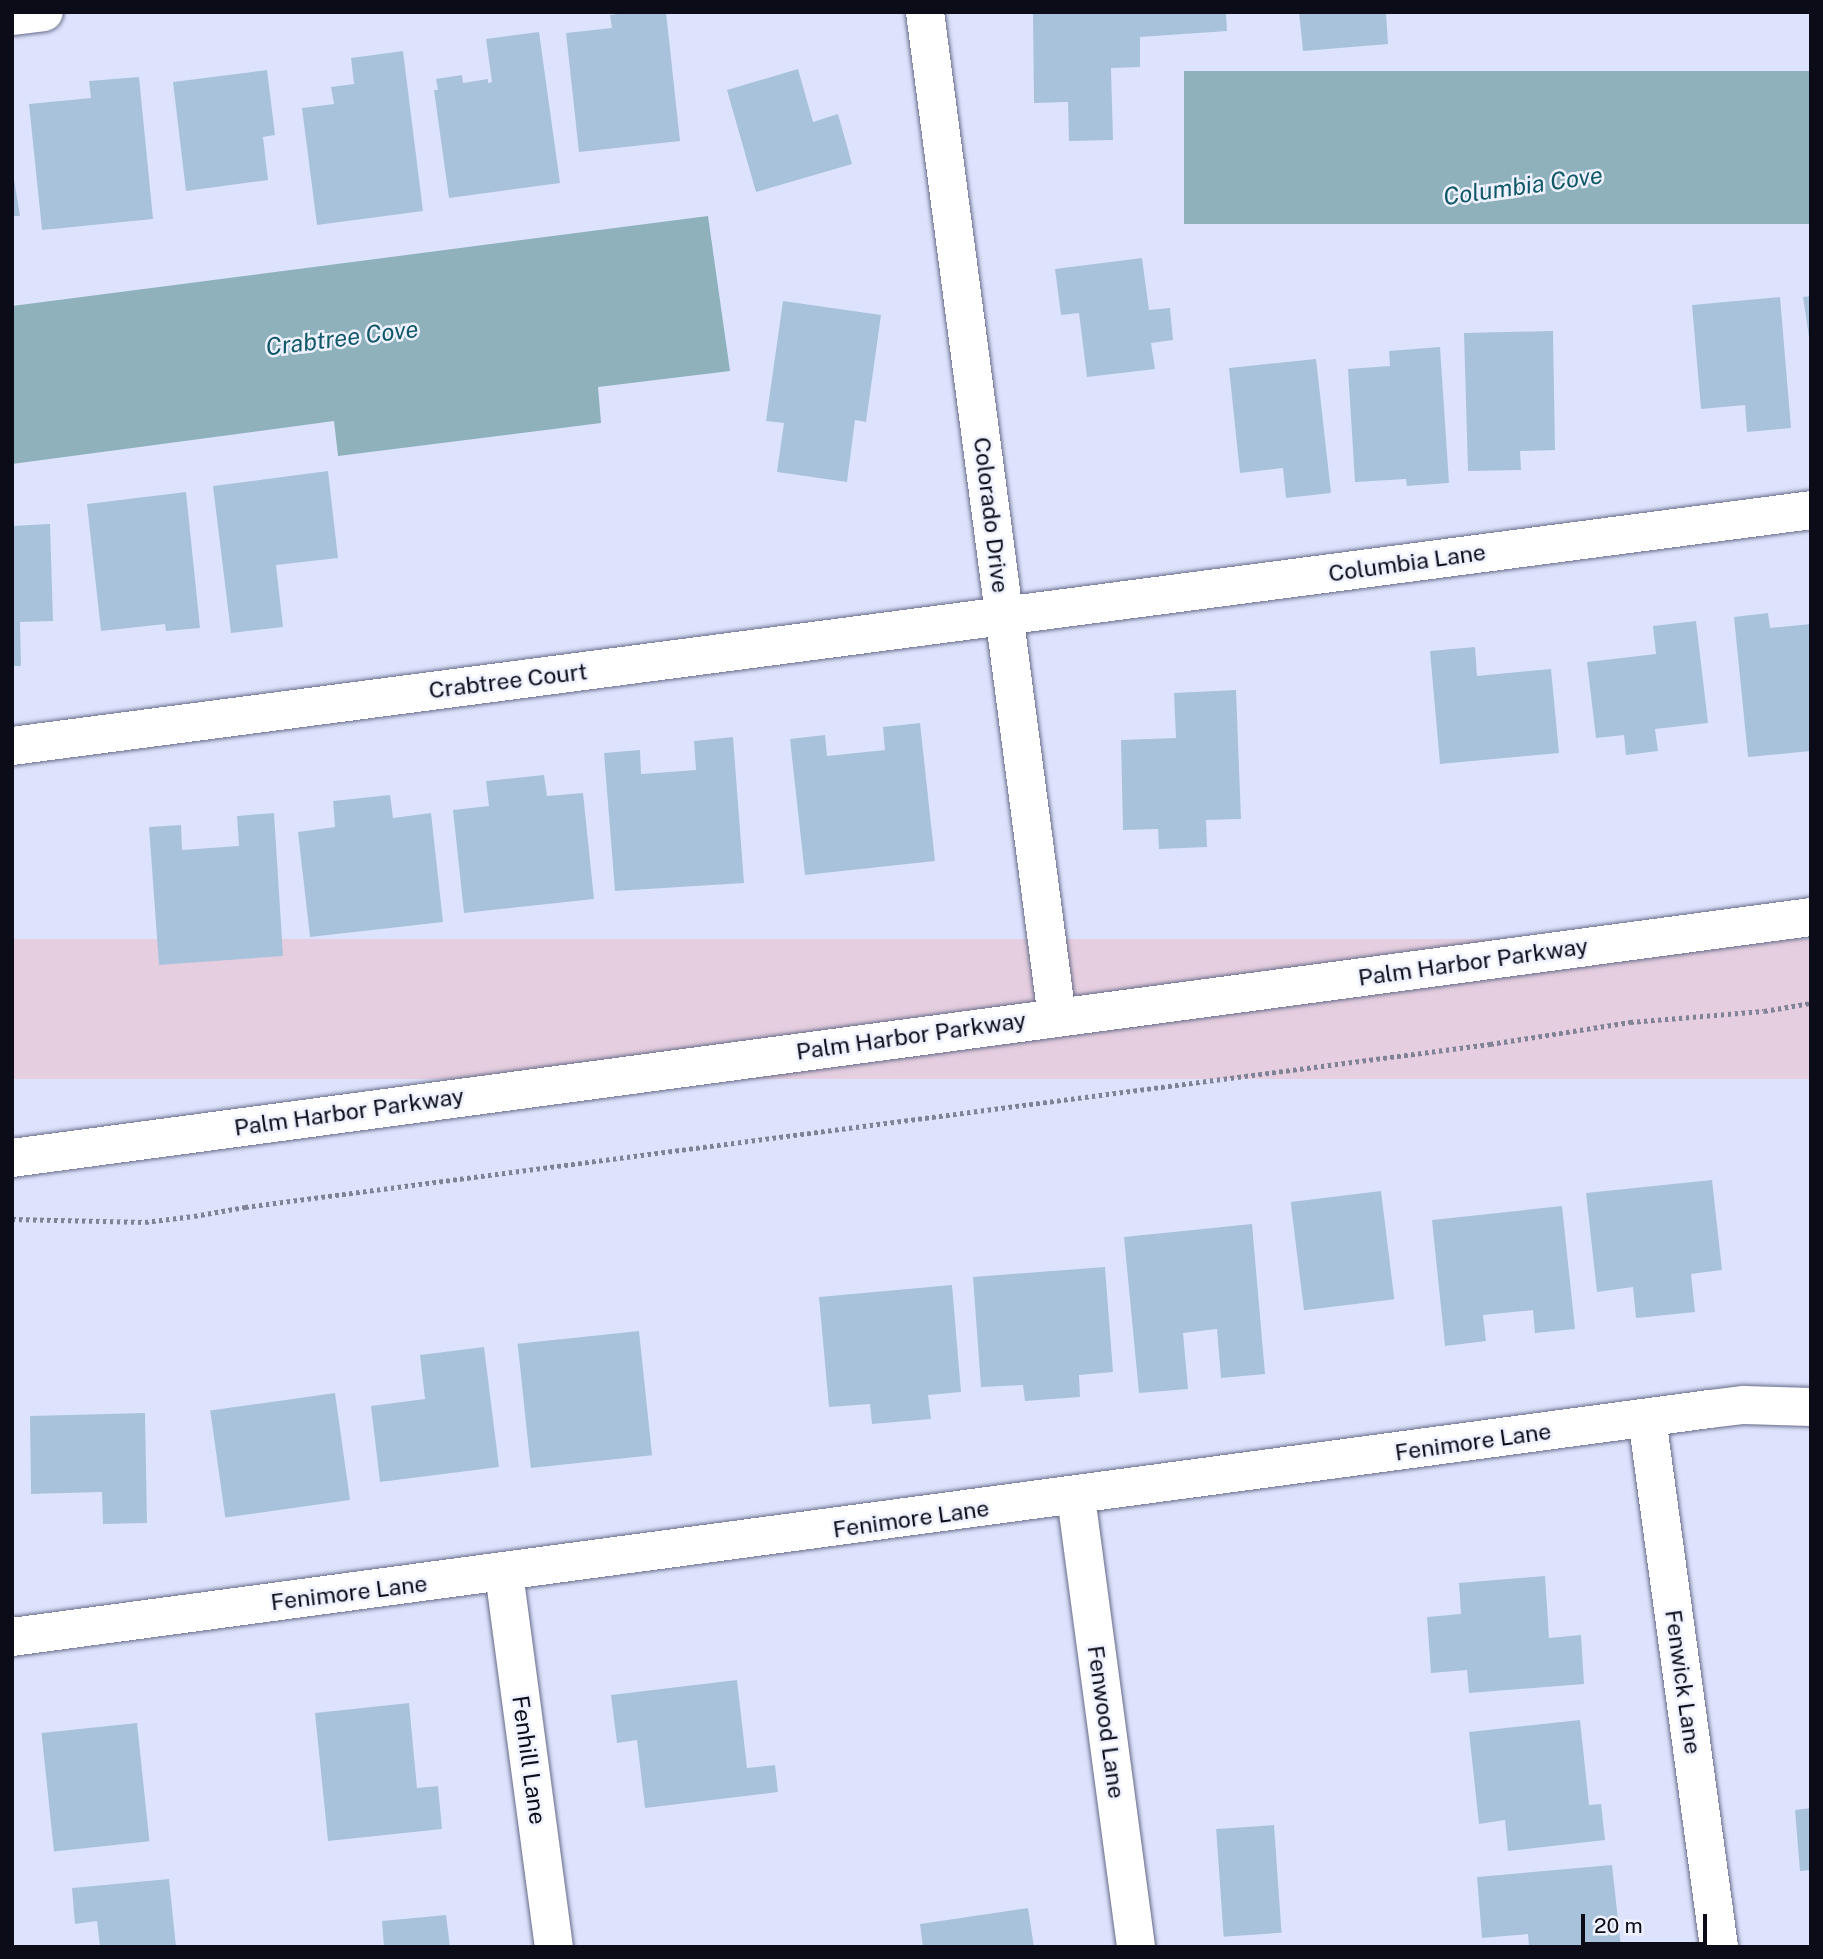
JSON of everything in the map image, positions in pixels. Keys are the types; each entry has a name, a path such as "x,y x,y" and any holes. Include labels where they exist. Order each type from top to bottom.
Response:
{"street":[{"path":"12,16 44,12"},
{"name":"Colorado Drive","path":"925,12 1057,1017"},
{"name":"Columbia Lane","path":"1004,617 1811,510"},
{"name":"Crabtree Court","path":"12,746 1004,617"},
{"name":"Palm Harbor Parkway","path":"12,1158 1811,917"},
{"name":"Fenimore Lane","path":"12,1637 1076,1497 1744,1405 1811,1407"},
{"name":"Fenwick Lane","path":"1647,1418 1719,1947"},
{"name":"Fenwood Lane","path":"1076,1497 1136,1947"},
{"name":"Fenhill Lane","path":"504,1573 554,1947"}],"path":[{"path":"12,1219 145,1222 1490,1044 1630,1022 1764,1011 1811,1003"}],"shaded area":[{"path":"12,939 1811,939 1811,1079 12,1079"}],"water":[{"name":"Columbia Cove","path":"1184,71 1811,71 1811,224 1184,224"},
{"name":"Crabtree Cove","path":"708,216 730,371 598,387 601,423 338,456 334,421 12,464 12,306"}],"building":[{"path":"666,12 680,141 579,152 566,33 612,28 610,15"},
{"path":"1033,12 1226,12 1227,31 1140,37 1140,67 1111,68 1113,140 1069,141 1068,102 1034,103"},
{"path":"1299,12 1386,12 1388,44 1303,51"},
{"path":"539,32 560,183 449,198 434,90 438,90 436,79 462,75 463,83 488,79 488,83 492,82 486,39"},
{"path":"403,51 423,211 317,225 302,108 334,104 331,87 354,84 351,58"},
{"path":"798,69 813,122 838,114 852,164 756,192 727,90"},
{"path":"267,70 275,135 263,137 268,180 186,191 173,82"},
{"path":"139,77 153,219 42,230 29,104 91,98 89,81"},
{"path":"12,167 20,216 12,216"},
{"path":"1142,258 1149,310 1170,308 1173,340 1151,343 1155,369 1087,377 1079,313 1061,315 1055,269"},
{"path":"1811,296 1811,337 1809,337 1803,297"},
{"path":"1780,297 1791,428 1747,432 1745,405 1701,409 1692,305"},
{"path":"783,301 881,315 866,422 855,420 847,482 777,472 784,423 766,421"},
{"path":"1553,331 1555,450 1520,451 1521,470 1468,471 1464,333"},
{"path":"1440,347 1449,483 1407,486 1406,479 1355,482 1348,369 1390,366 1389,351"},
{"path":"1316,359 1331,493 1286,498 1283,468 1240,473 1229,368"},
{"path":"328,471 338,558 276,565 283,627 231,633 213,486"},
{"path":"186,492 200,628 166,631 165,624 101,631 87,504"},
{"path":"50,524 53,621 20,622 21,666 12,666 12,526"},
{"path":"1768,613 1770,628 1811,624 1811,751 1748,757 1734,617"},
{"path":"1696,621 1708,723 1655,729 1658,751 1626,755 1624,735 1596,738 1587,662 1656,654 1653,626"},
{"path":"1475,647 1477,676 1551,669 1559,753 1440,764 1430,651"},
{"path":"1236,690 1241,819 1206,820 1207,847 1159,849 1158,829 1123,830 1121,740 1176,738 1174,693"},
{"path":"920,723 935,861 805,875 790,739 825,735 827,756 885,750 883,727"},
{"path":"733,737 744,883 615,891 604,753 640,750 641,774 696,770 694,741"},
{"path":"544,775 547,796 583,793 594,899 464,913 453,810 489,806 486,781"},
{"path":"390,795 393,818 431,813 443,922 310,937 298,832 335,827 333,801"},
{"path":"274,813 283,956 159,965 149,827 181,825 182,850 239,846 237,816"},
{"path":"1712,1180 1722,1270 1691,1274 1695,1312 1636,1318 1633,1287 1597,1292 1586,1193"},
{"path":"1381,1191 1394,1299 1304,1310 1291,1202"},
{"path":"1562,1206 1575,1329 1535,1333 1533,1310 1483,1315 1486,1341 1445,1346 1432,1220"},
{"path":"1252,1224 1265,1374 1221,1378 1217,1329 1183,1333 1188,1389 1139,1393 1124,1237"},
{"path":"1105,1267 1113,1372 1079,1375 1080,1397 1025,1401 1023,1385 981,1387 973,1277"},
{"path":"952,1285 961,1392 928,1395 931,1419 872,1424 870,1404 829,1407 819,1297"},
{"path":"639,1331 652,1455 531,1468 518,1344"},
{"path":"484,1347 499,1467 380,1482 371,1406 425,1399 420,1355"},
{"path":"335,1393 350,1500 225,1517 210,1411"},
{"path":"145,1413 147,1523 103,1524 102,1492 31,1494 30,1416"},
{"path":"1545,1576 1549,1638 1581,1635 1584,1684 1469,1693 1467,1670 1431,1673 1427,1617 1461,1614 1459,1583"},
{"path":"737,1680 747,1768 775,1765 778,1792 645,1808 637,1740 617,1743 611,1695"},
{"path":"409,1703 417,1788 438,1786 442,1829 328,1841 315,1713"},
{"path":"1580,1720 1589,1805 1601,1804 1605,1840 1508,1851 1505,1820 1479,1824 1469,1732"},
{"path":"137,1723 149,1841 54,1851 42,1733"},
{"path":"1811,1808 1811,1870 1800,1871 1795,1810"},
{"path":"1274,1825 1282,1933 1224,1937 1216,1829"},
{"path":"1612,1865 1621,1947 1529,1947 1528,1934 1482,1938 1477,1877"},
{"path":"169,1879 176,1947 100,1947 97,1921 75,1924 72,1888"},
{"path":"1028,1908 1034,1947 923,1947 920,1924"},
{"path":"446,1915 450,1947 384,1947 382,1921"}]}
